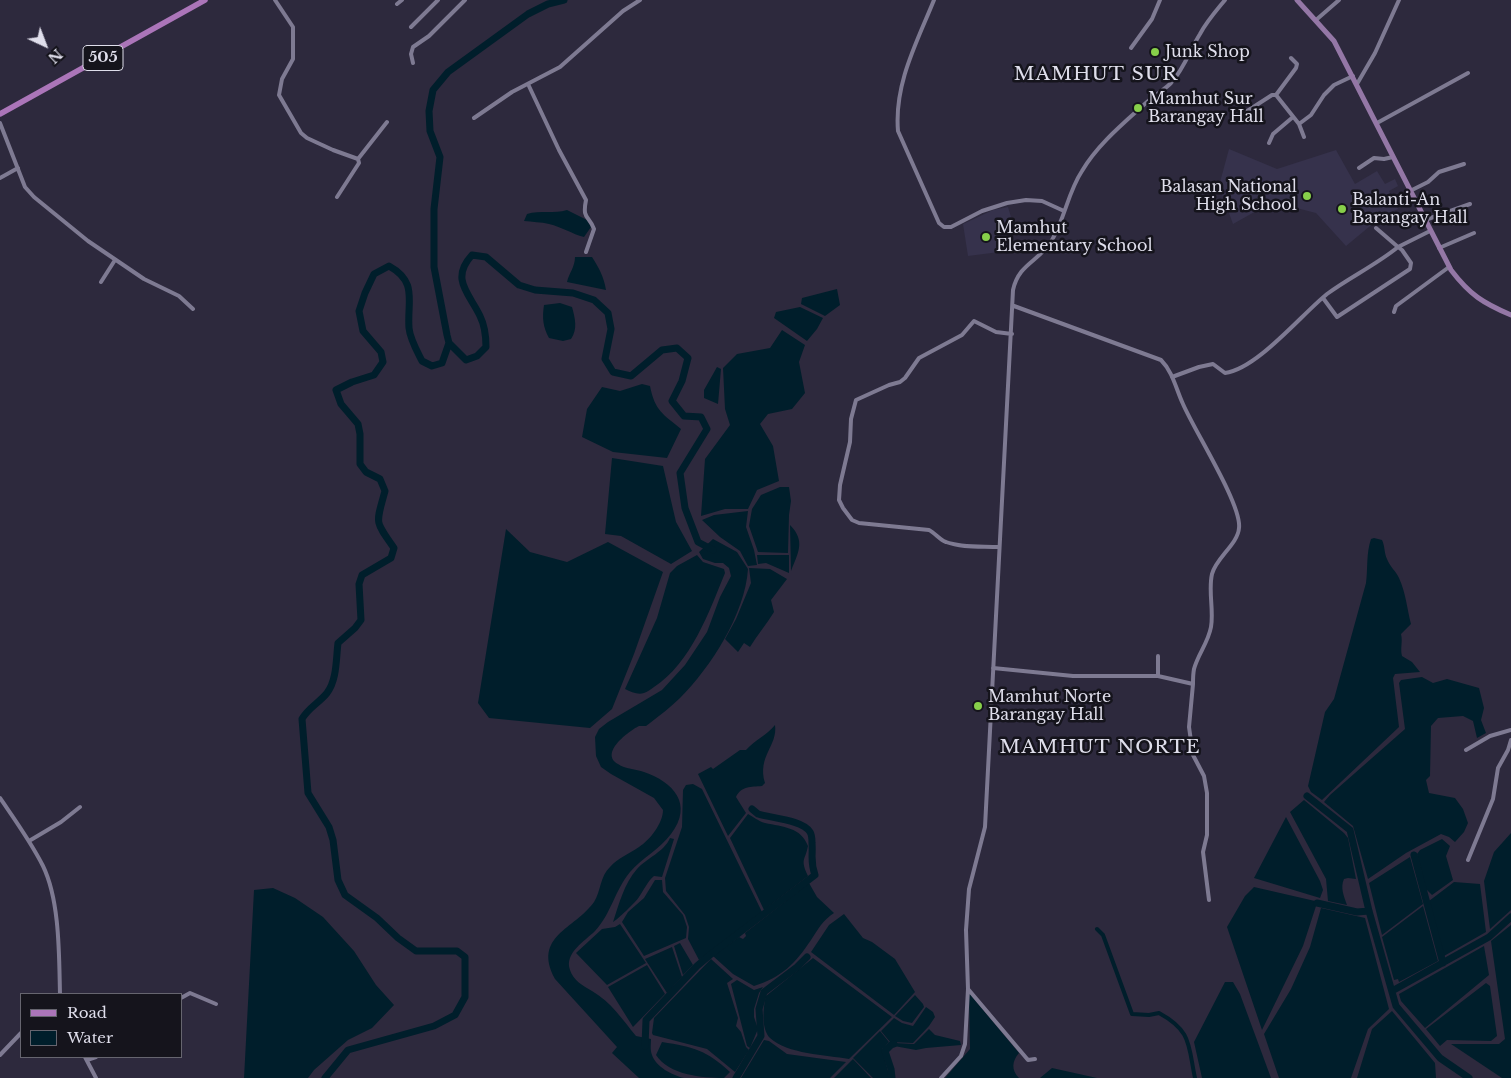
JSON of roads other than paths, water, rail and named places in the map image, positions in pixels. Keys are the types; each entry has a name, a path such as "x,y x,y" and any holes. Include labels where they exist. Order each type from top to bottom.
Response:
{"main road":[{"name":"505","path":"0,114 205,0"},
{"path":"1297,0 1334,41 1449,267 1463,286 1478,299 1511,315"}],"street":[{"path":"275,0 293,27 293,59 282,79 279,96 298,130 306,138 358,160"},
{"path":"397,4 402,0"},
{"path":"411,27 438,0"},
{"path":"413,63 411,54 413,47 429,36 465,0"},
{"path":"474,118 512,92 564,64 628,8 640,0"},
{"path":"934,0 902,78 897,120 898,131 939,223 944,227 951,227 982,212 1007,203 1026,200 1042,201 1064,211"},
{"path":"1131,48 1152,19 1160,0"},
{"path":"941,1078 960,1056 965,1044 968,990 966,930 969,889 982,843 984,827 1014,290 1018,274 1040,256 1052,241 1070,191 1082,170 1113,133 1171,82 1183,65 1205,24 1225,0"},
{"path":"1316,20 1339,0"},
{"path":"1357,84 1375,53 1399,0"},
{"path":"1241,115 1272,95 1276,95 1296,68 1296,64 1291,58"},
{"path":"1377,124 1468,73"},
{"path":"1299,124 1311,115 1324,95 1334,85 1353,76"},
{"path":"528,84 559,150 586,200 584,210 586,218 594,226 586,252"},
{"path":"1276,95 1299,124 1304,136"},
{"path":"1269,143 1273,134 1293,116"},
{"path":"336,197 359,163 358,160 387,122"},
{"path":"0,123 24,187 34,197 88,241 144,279 179,296 193,309"},
{"path":"1359,168 1374,158 1393,157"},
{"path":"1410,191 1428,182 1439,172 1464,164"},
{"path":"0,178 18,168"},
{"path":"1425,220 1470,204"},
{"path":"1323,298 1337,317 1410,270 1411,263 1402,250 1376,228"},
{"path":"1172,377 1213,364 1225,373 1232,372 1251,363 1323,298 1398,247 1430,231"},
{"path":"1439,248 1474,233"},
{"path":"101,282 115,260"},
{"path":"1394,312 1396,306 1449,267"},
{"path":"1014,306 1162,360 1167,366 1182,404 1225,484 1240,523 1239,531 1212,573 1210,590 1212,626 1207,643 1194,670 1189,727 1193,755 1204,776 1207,793 1207,835 1203,852 1209,900"},
{"path":"999,546 960,546 943,541 937,534 929,530 859,523 852,520 839,500 840,485 850,442 851,419 856,400 900,382 919,358 962,335 974,321 996,332 1012,334"},
{"path":"1158,656 1158,676"},
{"path":"993,668 1073,676 1158,676 1193,684"},
{"path":"1466,750 1490,736 1511,730"},
{"path":"1468,860 1493,800 1498,768 1511,740"},
{"path":"0,798 29,841 44,868 58,928 60,993"},
{"path":"29,841 61,822 80,807"},
{"path":"968,990 1028,1060 1035,1059"},
{"path":"182,997 190,993 216,1004"},
{"path":"0,1055 20,1035"},
{"path":"86,1059 96,1078"}],"water":[{"path":"567,210 587,220 591,227 584,237 549,224 524,221 527,214"},
{"path":"575,257 592,257 601,273 606,290 567,282"},
{"path":"837,289 840,305 825,316 801,304 802,298"},
{"path":"560,303 572,307 575,323 575,331 571,339 563,341 549,338 545,330 543,318 544,305"},
{"path":"800,307 823,318 807,341 774,318 776,312"},
{"path":"782,330 805,345 799,362 805,393 792,409 768,414 760,424 773,446 779,481 757,490 748,509 725,509 701,516 705,459 730,425 725,409 723,368 737,354 770,348"},
{"path":"717,367 721,369 718,404 704,398 704,390"},
{"path":"642,384 650,386 657,407 681,429 667,458 613,452 582,437 587,409 602,387 620,391"},
{"path":"612,458 663,466 676,522 692,551 671,564 621,536 605,534"},
{"path":"780,487 789,487 791,501 788,553 758,552 749,526 752,509 761,495"},
{"path":"748,511 746,527 757,565 748,566 740,551 720,537 702,520 714,515"},
{"path":"790,525 798,536 799,542 798,553 791,571"},
{"path":"506,529 530,552 567,562 608,542 663,572 612,709 590,728 489,718 478,703"},
{"path":"713,539 737,552 748,569 740,604 733,621 714,655 692,685 677,701 650,723 646,726 639,726 623,737 614,748 612,754 613,759 621,766 654,776 671,788 680,804 681,813 678,823 667,839 630,872 620,886 600,924 576,948 569,964 571,974 576,980 605,1000 636,1036 651,1039 651,1053 661,1067 674,1075 684,1078 639,1078 612,1053 617,1047 555,979 549,964 549,953 552,943 559,934 594,902 602,879 607,871 616,861 647,840 661,820 663,810 654,798 601,767 596,756 595,737 599,729 608,722 662,690 685,665 707,632 720,597 731,576 729,568 723,563 715,563 703,559 699,552"},
{"path":"1371,539 1382,540 1386,557 1399,578 1405,595 1411,624 1401,634 1402,656 1412,662 1420,672 1395,674 1393,678 1399,727 1322,800 1311,792 1308,786 1325,712 1334,699 1366,583 1368,550"},
{"path":"697,555 703,562 724,569 725,573 705,620 689,651 667,677 646,692 642,694 634,693 625,689 657,618 670,573 677,566"},
{"path":"757,555 789,555 789,573 766,563 758,564"},
{"path":"749,568 770,569 787,579 771,600 774,612 750,647 744,643 738,652 725,639 736,619 751,583"},
{"path":"1422,677 1433,683 1447,679 1479,688 1484,708 1481,720 1486,733 1477,738 1473,721 1463,716 1438,718 1431,726 1430,776 1426,780 1429,793 1455,798 1463,809 1468,823 1464,832 1455,842 1441,834 1406,853 1368,879 1353,826 1324,802 1405,729 1399,683 1401,680"},
{"path":"775,725 774,739 765,758 763,774 765,783 762,786 750,787 738,793 736,797 746,813 728,836 698,774 711,767 713,769 740,750 746,750"},
{"path":"693,784 702,789 762,912 699,960 688,939 689,927 685,915 666,891 665,878 682,827 683,790 686,785"},
{"path":"1304,800 1348,838 1356,879 1344,879 1342,889 1347,905 1328,901 1326,879 1290,812"},
{"path":"748,814 763,822 796,831 808,846 804,863 808,876 764,910 730,838"},
{"path":"1286,817 1320,881 1323,890 1320,898 1254,878"},
{"path":"1511,833 1511,910 1490,929 1484,881 1494,852"},
{"path":"670,838 674,839 662,877 654,876 637,899 613,922 622,894 632,875 641,865 660,851"},
{"path":"1442,839 1450,846 1446,856 1453,880 1432,895 1426,889 1417,854 1420,850"},
{"path":"1410,857 1423,904 1382,935 1369,883"},
{"path":"655,880 662,880 663,892 683,915 687,927 686,938 644,956 622,922 628,912 644,898"},
{"path":"1454,882 1480,884 1486,932 1444,956 1429,901"},
{"path":"809,883 817,897 834,913 818,928 799,956 787,969 754,986 733,974 713,956 739,937 743,939 746,936 745,933"},
{"path":"1254,887 1317,903 1303,946 1262,1030 1227,927 1245,896"},
{"path":"273,888 295,898 323,917 354,951 376,985 394,1005 372,1028 348,1040 314,1070 308,1078 244,1078 254,890"},
{"path":"1423,906 1438,961 1399,982 1398,979 1394,980 1382,937"},
{"path":"1321,908 1365,918 1389,1009 1368,1029 1351,1078 1279,1078 1264,1034 1291,989 1310,947"},
{"path":"844,914 863,938 872,942 895,959 915,992 894,1015 811,952 829,925"},
{"path":"620,924 646,963 607,985 576,953 602,929 615,927"},
{"path":"1511,925 1511,1078 1502,1078 1451,1044 1499,1044 1505,1039 1491,941"},
{"path":"680,943 693,965 683,975 674,946"},
{"path":"1484,946 1489,975 1425,1028 1401,1001 1399,994"},
{"path":"672,947 682,977 667,993 645,959"},
{"path":"813,958 892,1017 849,1059 796,1051 777,1043 770,1038 765,1029 764,1012 766,996"},
{"path":"711,959 733,979 727,983 738,1018 736,1026 741,1032 746,1047 749,1050 735,1072 707,1049 653,1035 652,1033 654,1018"},
{"path":"647,965 665,994 633,1027 608,987"},
{"path":"737,980 754,990 763,987 754,1009 754,1017 758,1029 750,1048 747,1046 731,984"},
{"path":"1225,982 1233,982 1240,994 1271,1078 1202,1078 1194,1042"},
{"path":"1486,983 1490,986 1497,1036 1491,1041 1447,1040 1440,1046 1426,1029"},
{"path":"969,993 1019,1053 1013,1065 1019,1078 945,1078 970,1049"},
{"path":"915,995 924,1007 912,1023 903,1021 895,1016"},
{"path":"926,1007 933,1012 935,1017 913,1043 890,1042 881,1031 894,1018 902,1023 913,1026"},
{"path":"1392,1011 1435,1063 1436,1078 1357,1078 1372,1029"},
{"path":"929,1029 935,1035 960,1041 961,1045 916,1050 894,1046 894,1043 914,1044"},
{"path":"880,1031 889,1042 885,1046 893,1043 893,1046 886,1051 884,1052 883,1048 882,1050 889,1078 873,1078 853,1058"},
{"path":"764,1040 769,1041 787,1054 846,1062 830,1078 741,1078"},
{"path":"662,1042 683,1046 706,1054 730,1072 724,1078 696,1076 677,1071 662,1062 656,1055"},
{"path":"853,1059 871,1078 834,1078"},
{"path":"1052,1068 1097,1078 1040,1078"}],"waterway":[{"path":"564,0 548,4 528,14 448,72 433,90 429,111 430,131 440,157 434,209 434,267 449,343 466,360 477,356 486,347 483,323 467,293 462,279 462,271 472,255 486,257 519,285 535,290 573,293 594,300 608,313 611,329 605,359 613,372 631,376 662,350 677,348 688,358 682,381 672,401 684,416 701,417 707,429 680,473 685,508 698,542 713,550"},
{"path":"325,1078 348,1050 434,1026 455,1015 465,997 465,957 457,951 416,951 398,938 377,918 345,895 338,880 333,840 329,827 308,793 302,719 324,697 330,688 336,669 338,643 361,620 359,584 362,575 391,558 394,548 383,532 379,521 385,491 380,479 366,472 360,464 358,424 341,404 336,390 352,382 374,375 383,362 381,352 363,331 359,311 374,274 389,266 398,272 408,286 409,328 414,345 422,361 432,366 442,363 449,343"},
{"path":"1307,796 1350,830 1369,911 1396,1006 1440,1058 1469,1078"},
{"path":"645,1046 646,1020 697,966 815,875 812,862 812,836 810,832 794,822 758,814 752,809"},
{"path":"1414,855 1443,963"},
{"path":"1317,903 1357,912 1369,911"},
{"path":"1392,991 1489,937 1511,917"},
{"path":"1097,929 1103,935 1132,1014 1149,1015 1159,1013 1178,1026 1187,1040 1195,1078"},
{"path":"736,1078 761,1036 759,1009 764,992 807,957"},
{"path":"892,1078 885,1051 894,1044"}],"place":[{"name":"Junk Shop","path":"1155,52"},
{"name":"Mamhut Sur Barangay Hall","path":"1138,108"},
{"name":"Balasan National High School","path":"1307,196"},
{"name":"Balanti-An Barangay Hall","path":"1342,209"},
{"name":"Mamhut Elementary School","path":"986,237"},
{"name":"Mamhut Norte Barangay Hall","path":"978,706"}],"district":[{"name":"MAMHUT SUR","path":"1096,75"},
{"name":"MAMHUT NORTE","path":"1100,748"}]}
